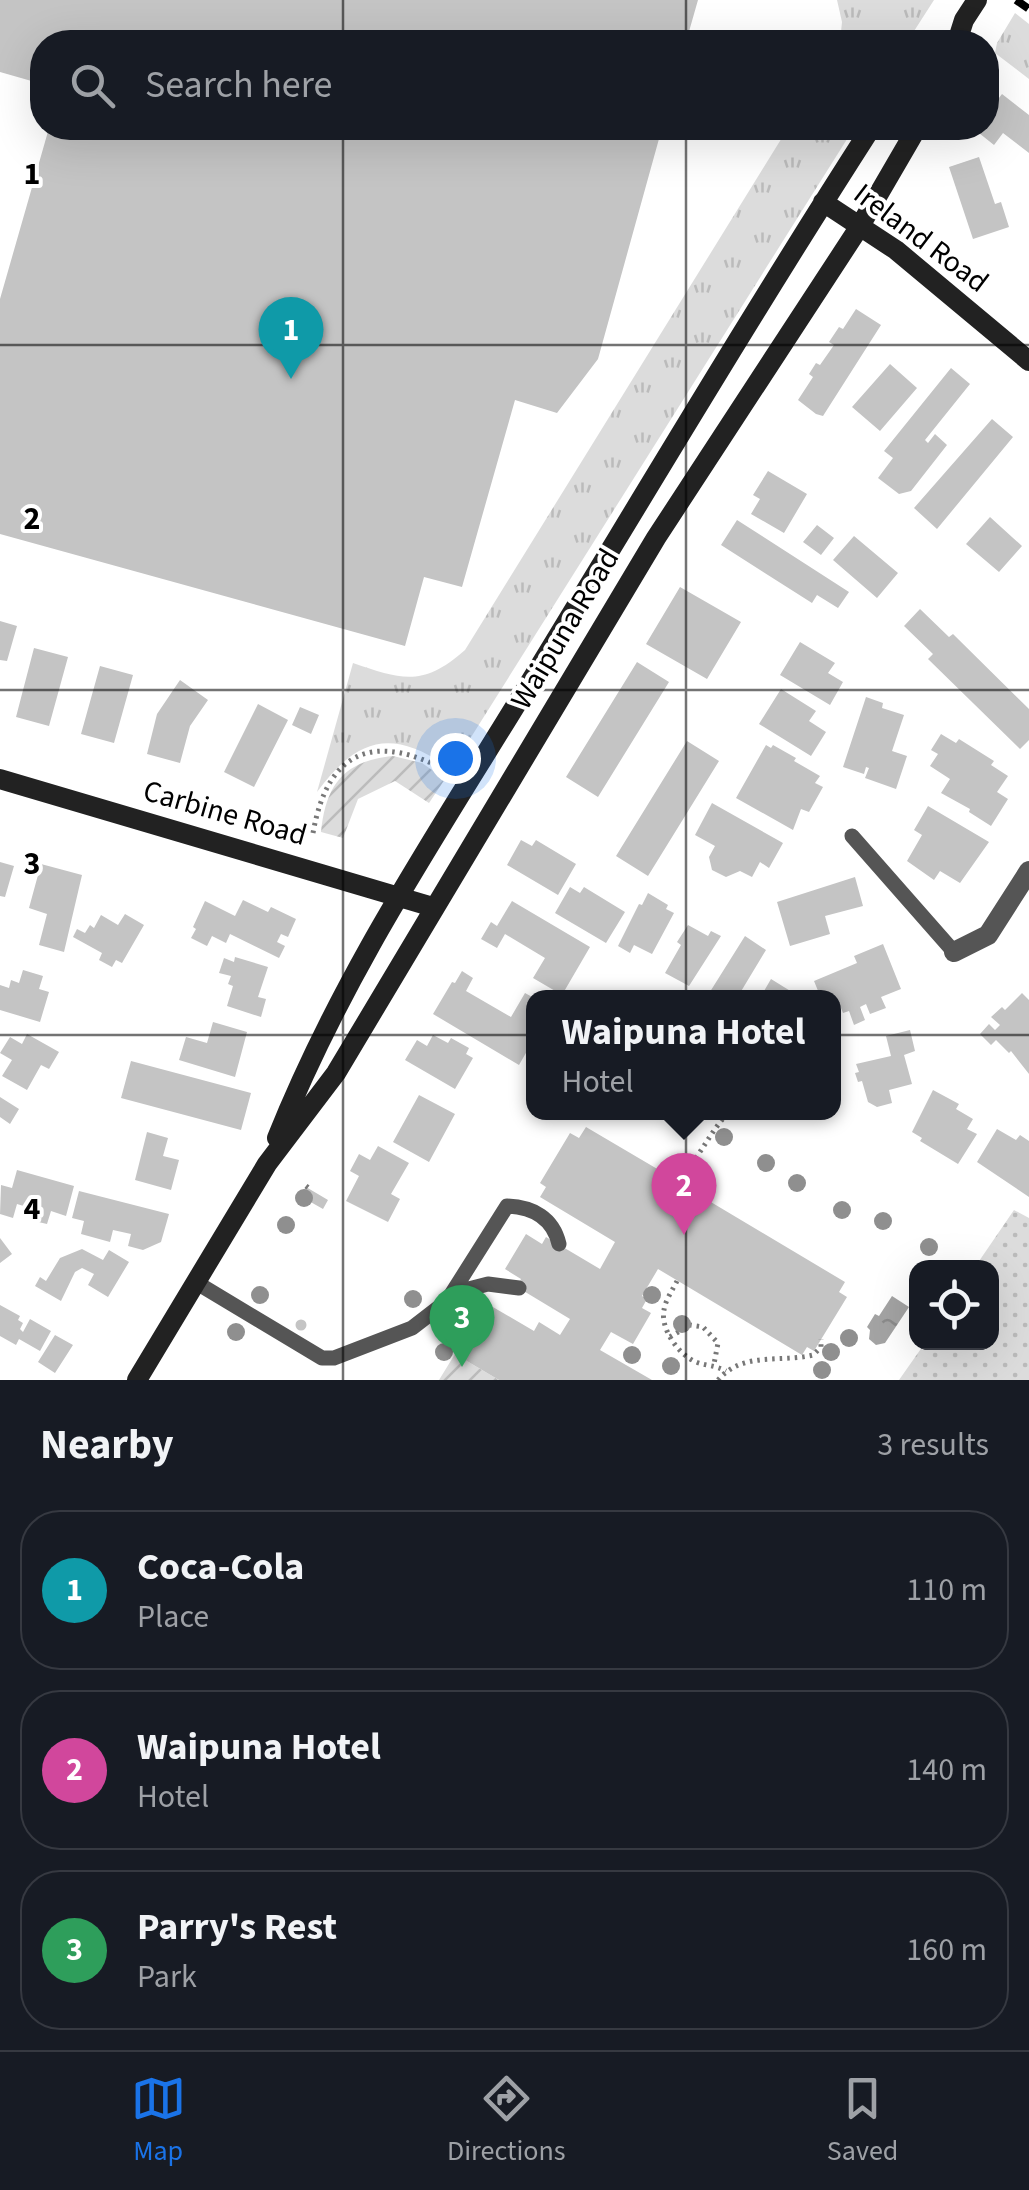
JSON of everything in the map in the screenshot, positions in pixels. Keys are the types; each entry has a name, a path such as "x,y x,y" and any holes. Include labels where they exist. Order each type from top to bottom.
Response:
{"main road":[{"path":"961,30 976,0"},
{"path":"952,30 964,20"},
{"name":"Waipuna Road","path":"268,1164 308,1062 398,896 686,421 864,140"},
{"name":"Waipuna Road","path":"137,1380 268,1164 336,1073 638,566 860,226 910,140"},
{"name":"Ireland Road","path":"823,202 896,250 1029,361"},
{"path":"612,548 638,566"},
{"name":"Carbine Road","path":"0,779 433,907"}],"street":[{"path":"954,952 988,935 1029,872"}],"lane":[{"path":"852,836 954,952"},
{"path":"197,1282 322,1358 334,1358 412,1328 447,1301 507,1206 522,1206 547,1220 556,1231 559,1244"},
{"path":"453,1293 488,1284 519,1288"}],"path":[{"path":"313,833 321,797 334,773 352,759 372,752 393,751 424,758 452,774"},
{"path":"691,1164 721,1120"},
{"path":"677,1281 664,1310 670,1337 698,1363 714,1364 726,1371"},
{"path":"670,1337 690,1325 703,1326 718,1343 714,1364"},
{"path":"718,1380 726,1371 759,1358 813,1355 821,1346 821,1339"}],"green space":[{"path":"837,0 934,0 915,30 841,30"},
{"path":"1015,13 1029,24 1029,79 999,56 999,40"},
{"path":"781,140 846,140 451,769 412,748 378,744 348,759 317,792 353,663 412,677 437,670 465,650"},
{"path":"393,756 422,763 445,779 429,803 395,781 358,799 343,838 321,832 327,801 340,778 362,763"},
{"path":"1014,1210 1029,1218 1029,1380 899,1380 920,1350 999,1350 999,1260 980,1260"},
{"path":"455,1354 499,1380 439,1380"}],"water":[{"path":"892,1296 909,1307 885,1343 876,1345 869,1339 867,1327 875,1314 879,1316"}],"building":[{"path":"0,0 698,0 689,30 30,30 30,81 0,72"},
{"path":"1002,94 1029,115 1029,153 1003,133 999,138"},
{"path":"46,140 659,140 598,359 557,413 515,400 462,587 424,577 405,646 0,534 0,299"},
{"path":"979,157 995,204 1001,202 1009,227 973,239 949,167"},
{"path":"856,309 881,325 823,416 816,414 798,400 813,377 809,374 816,363 820,365 834,345 829,342"},
{"path":"890,364 917,388 880,431 852,407"},
{"path":"951,368 970,384 925,440 928,443 935,434 947,445 911,491 899,494 878,478 893,458 884,451"},
{"path":"992,419 1013,437 937,529 914,508"},
{"path":"768,471 807,494 784,533 751,514 760,499 753,495"},
{"path":"990,517 1022,546 999,572 966,544"},
{"path":"737,520 849,592 838,608 817,595 812,603 721,545"},
{"path":"817,525 834,538 821,555 803,542"},
{"path":"854,536 898,573 877,598 833,560"},
{"path":"680,587 741,622 707,679 646,644"},
{"path":"920,609 949,637 953,634 1029,709 1029,740 1020,749 928,659 933,654 904,626"},
{"path":"0,621 17,626 7,661 0,660"},
{"path":"800,642 835,663 828,673 843,682 830,705 780,675"},
{"path":"34,648 68,657 49,726 16,717"},
{"path":"637,662 669,682 598,797 566,777"},
{"path":"100,666 133,675 114,743 81,734"},
{"path":"180,680 208,700 190,726 180,763 147,754 157,714"},
{"path":"781,689 816,711 809,721 826,732 811,756 759,724"},
{"path":"866,697 883,703 882,708 904,715 892,751 907,756 896,789 865,778 869,768 864,774 843,767"},
{"path":"258,704 288,720 254,787 224,772"},
{"path":"300,707 319,715 311,734 292,725"},
{"path":"941,734 956,743 959,739 994,761 991,765 1008,776 997,792 1008,799 991,826 941,793 950,779 930,766 938,754 931,750"},
{"path":"687,741 719,761 648,876 616,856"},
{"path":"766,745 796,758 794,761 820,776 815,783 823,787 809,812 801,809 793,830 736,798"},
{"path":"712,803 783,843 769,868 760,862 752,877 740,871 726,877 712,870 709,857 715,846 695,835"},
{"path":"928,806 989,842 960,883 940,871 934,880 907,861 922,835 914,830"},
{"path":"521,840 532,846 536,840 576,864 558,895 507,865"},
{"path":"0,862 14,866 5,897 0,896"},
{"path":"41,864 82,875 64,952 39,945 47,914 29,908"},
{"path":"855,877 863,906 825,916 830,934 790,946 777,902"},
{"path":"570,887 580,893 584,887 625,912 606,943 555,913"},
{"path":"648,893 674,913 652,954 634,945 630,953 618,946"},
{"path":"243,900 296,919 288,937 281,934 277,942 285,946 279,958 230,934 226,943 212,936 207,946 191,938 205,901 235,916"},
{"path":"512,901 590,947 565,990 553,990 533,978 545,958 505,934 497,948 481,939 491,922 497,926"},
{"path":"125,914 144,925 122,963 116,960 112,967 99,960 102,953 73,937 77,929 85,933 90,925 94,928 101,915 118,925"},
{"path":"688,925 708,936 711,931 721,936 689,986 665,973"},
{"path":"745,936 766,950 742,990 711,990"},
{"path":"883,944 901,989 881,997 886,1008 870,1014 866,1004 860,1007 865,1020 854,1025 849,1011 843,1013 841,1008 841,990 818,990 814,981 857,963 854,956"},
{"path":"235,957 268,967 258,997 266,999 261,1017 227,1006 233,986 228,984 231,976 219,973 224,958 234,962"},
{"path":"23,970 43,976 39,989 49,992 40,1022 0,1010 0,985 9,988 11,980 19,983"},
{"path":"462,971 473,978 466,991 511,1017 526,994 526,1053 519,1065 433,1014 452,982"},
{"path":"771,979 789,990 765,990"},
{"path":"1022,993 1029,1000 1029,1074 1011,1051 996,1040 991,1045 980,1034 989,1024 995,1030 1000,1025 991,1017 1002,1007 1005,1010"},
{"path":"213,1022 247,1032 235,1077 179,1060 186,1037 207,1043"},
{"path":"910,1030 915,1051 904,1055 912,1084 889,1090 892,1103 877,1107 868,1102 862,1081 858,1082 856,1064 891,1056 886,1036"},
{"path":"27,1034 59,1052 49,1069 41,1065 27,1090 2,1076 12,1060 0,1053 10,1037 22,1044"},
{"path":"433,1035 448,1043 451,1038 469,1048 466,1054 473,1058 455,1089 405,1060 417,1040 427,1046"},
{"path":"131,1061 251,1093 241,1130 121,1098"},
{"path":"933,1090 959,1104 956,1109 973,1119 967,1129 977,1134 958,1164 912,1132"},
{"path":"419,1095 455,1114 429,1162 393,1142"},
{"path":"0,1097 19,1109 10,1124 0,1117"},
{"path":"586,1127 676,1180 686,1162 691,1164 696,1167 684,1186 845,1282 839,1292 847,1297 814,1351 807,1347 802,1355 658,1269 642,1296 647,1299 642,1308 651,1313 633,1344 611,1332 600,1350 652,1380 499,1380 455,1354 460,1334 454,1331 467,1308 481,1311 486,1303 534,1331 539,1322 560,1335 570,1319 517,1287 521,1279 505,1269 526,1234 542,1244 546,1237 600,1269 615,1242 540,1197 546,1187 540,1183 570,1133 579,1138"},
{"path":"997,1129 1016,1140 1020,1135 1029,1141 1029,1197 977,1162"},
{"path":"147,1132 168,1138 163,1156 179,1160 171,1190 135,1180"},
{"path":"378,1146 409,1163 391,1194 400,1199 388,1222 346,1201 359,1176 350,1171 359,1154 370,1160"},
{"path":"17,1170 74,1186 66,1216 51,1211 47,1224 34,1221 37,1210 17,1204 13,1218 0,1214 1,1185 12,1188"},
{"path":"306,1187 328,1200 323,1209 300,1196"},
{"path":"79,1191 169,1214 161,1242 143,1250 128,1246 131,1234 113,1230 110,1242 81,1234 84,1221 72,1218"},
{"path":"0,1238 12,1254 0,1263"},
{"path":"82,1249 103,1260 109,1250 129,1262 108,1297 88,1285 94,1274 82,1268 75,1272 61,1301 35,1286 40,1277 46,1281 60,1258"},
{"path":"0,1305 20,1316 23,1332 30,1319 51,1331 40,1351 19,1339 16,1345 0,1336"},
{"path":"301,1319 307,1325 301,1331 295,1325"},
{"path":"55,1335 73,1345 55,1373 38,1362"}],"railway":[{"path":"1016,0 1029,9"}],"place":[{"name":"Coca-Cola","path":"291,379"},
{"name":"Waipuna Hotel","path":"684,1235"},
{"name":"Parry's Rest","path":"462,1367"}]}
